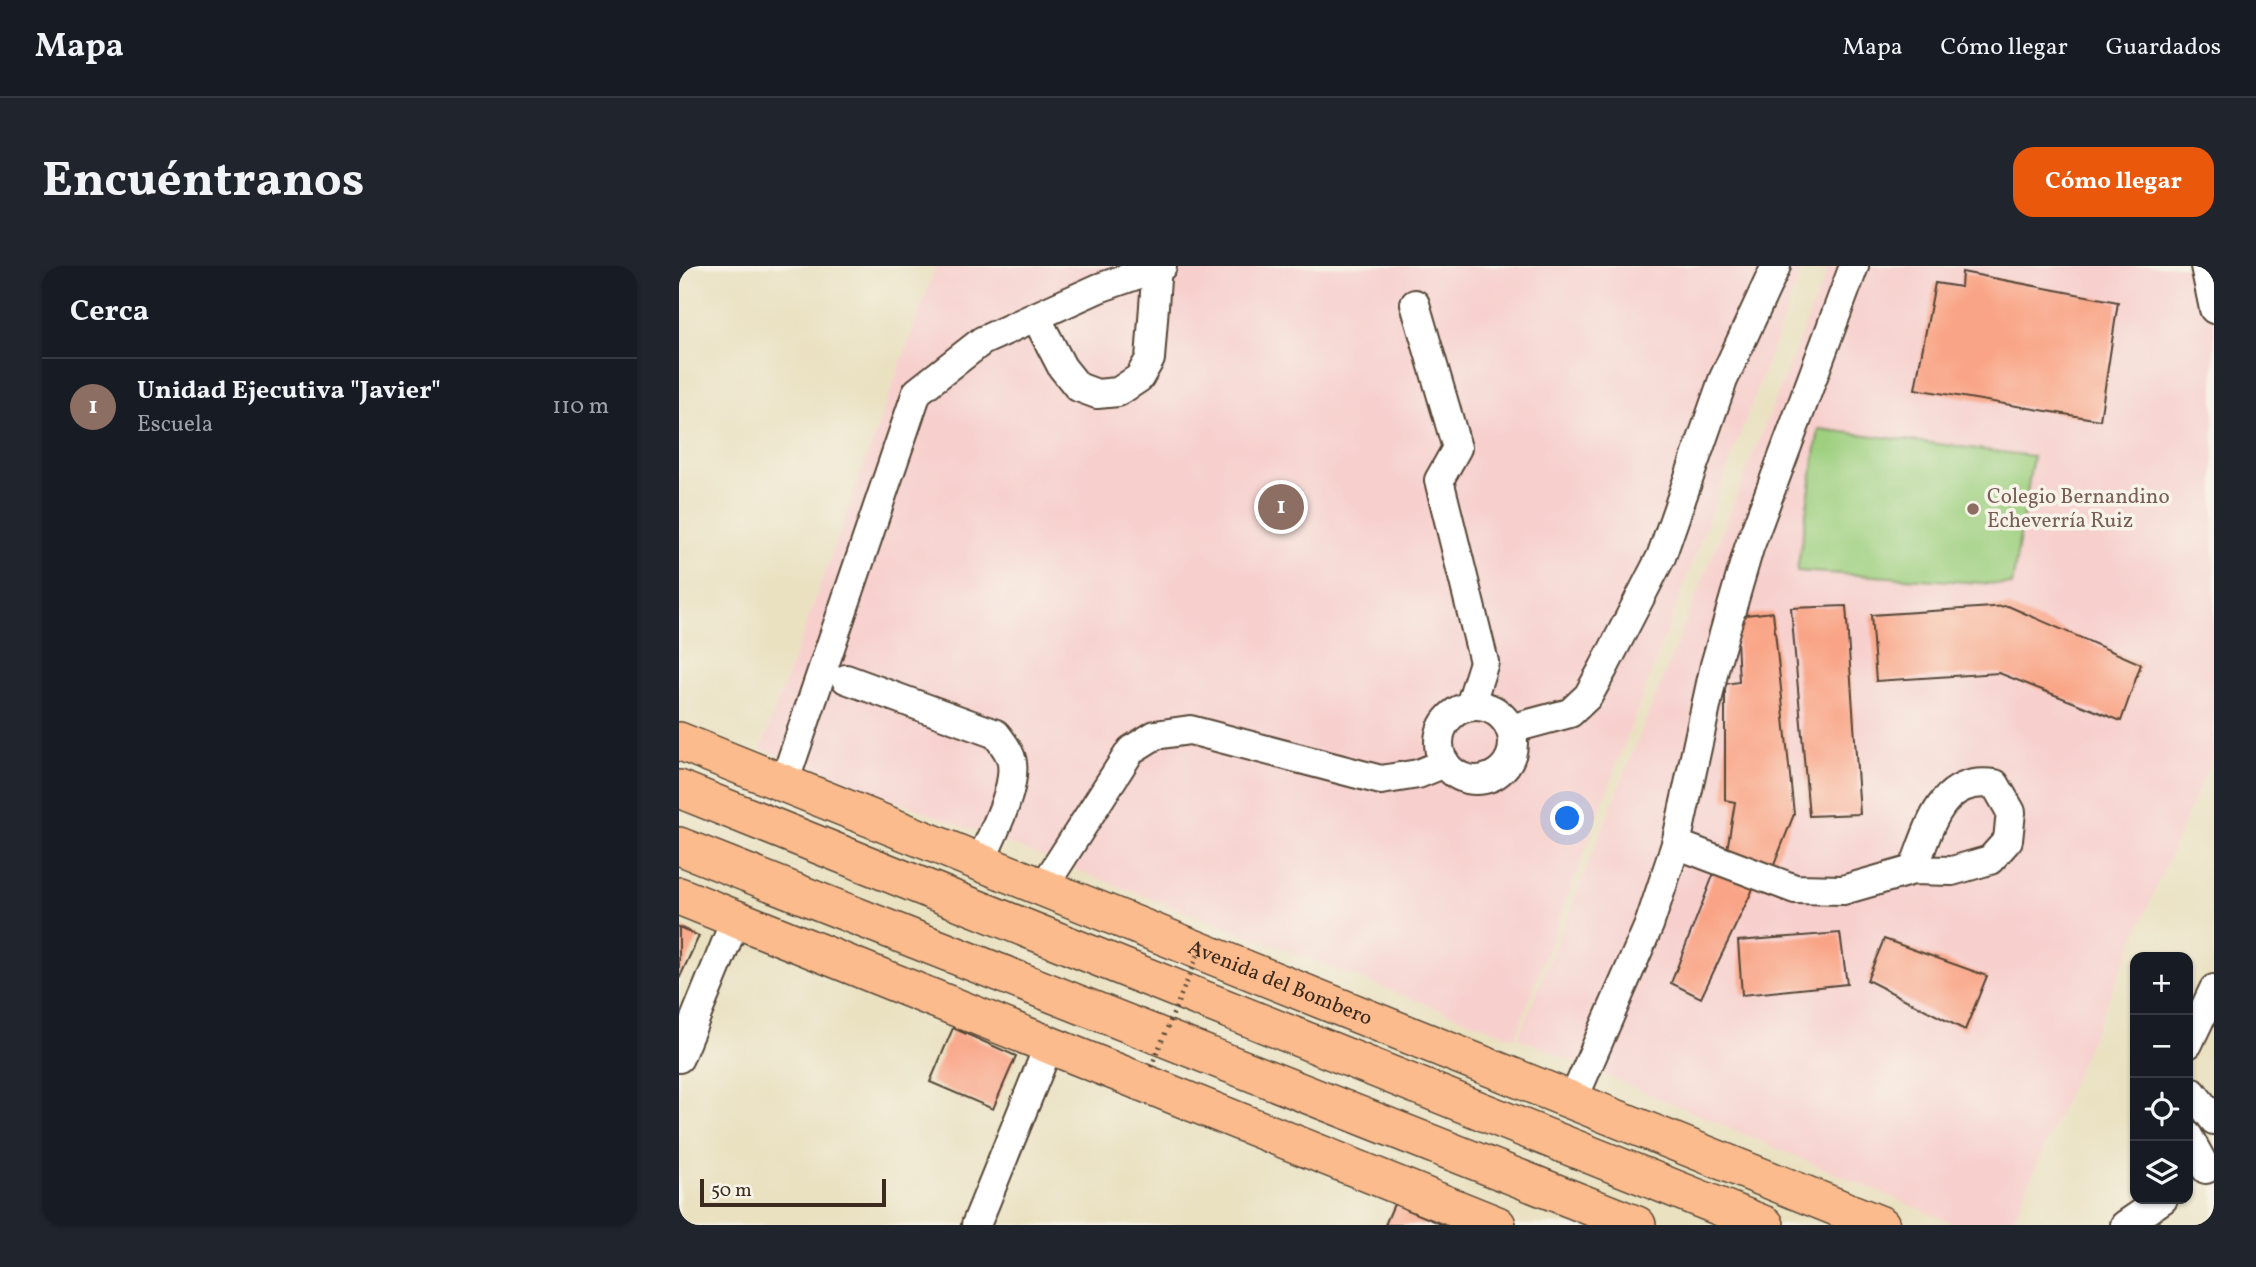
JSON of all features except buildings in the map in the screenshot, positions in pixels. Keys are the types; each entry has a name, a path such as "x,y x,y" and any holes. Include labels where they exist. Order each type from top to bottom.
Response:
{"main road":[{"name":"Avenida del Bombero","path":"679,741 1881,1225"},
{"name":"Avenida del Bombero","path":"679,789 1765,1225"},
{"path":"679,846 1637,1225"},
{"path":"679,897 1049,1045 1483,1164"},
{"path":"1137,1071 1497,1225"}],"street":[{"path":"1510,729 1570,713 1588,696 1661,557 1724,380 1776,266"},
{"path":"1573,1100 1649,925 1676,844 1715,665 1749,548 1854,266"},
{"path":"2205,266 2214,309"},
{"path":"784,783 917,392 982,341 1099,288 1159,267 1150,359 1139,378 1118,392 1097,394 1078,387 1062,367 1037,317"},
{"path":"1415,304 1457,448 1439,480 1484,662 1470,706"},
{"path":"846,679 996,734 1012,761 1011,784 980,863"},
{"path":"1470,706 1494,712 1510,729 1513,745 1509,761 1498,773 1473,781 1460,777 1445,763 1439,744 1441,731 1458,710 1470,706"},
{"path":"1044,886 1131,750 1156,735 1190,730 1381,780 1418,774 1445,763"},
{"path":"1676,844 1795,889 1843,890 1913,870"},
{"path":"679,1058 736,921"},
{"path":"2193,1033 2214,989"},
{"path":"976,1225 1049,1045"},
{"path":"2193,1093 2214,1120"},
{"path":"2190,1141 2203,1171"},
{"path":"2125,1225 2156,1209"}],"path":[{"path":"1137,1071 1204,940"}],"shaded area":[{"path":"936,266 1803,266 1515,1038 761,749"},
{"name":"Colegio Bernandino Echeverría Ruiz","path":"1829,266 2214,266 2214,753 2011,1225 1957,1225 1518,1038"}],"green space":[{"path":"1819,429 2033,456 2012,585 1797,571"}],"place":[{"name":"Unidad Ejecutiva \"Javier\"","path":"1281,507"},
{"name":"Colegio Bernandino Echeverría Ruiz","path":"1973,509"}]}
